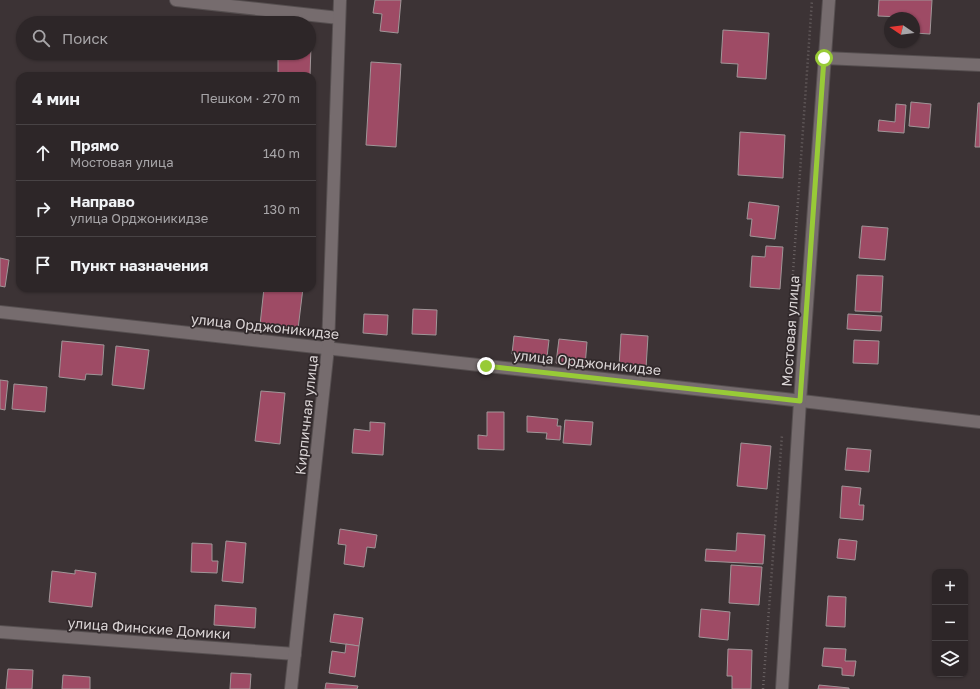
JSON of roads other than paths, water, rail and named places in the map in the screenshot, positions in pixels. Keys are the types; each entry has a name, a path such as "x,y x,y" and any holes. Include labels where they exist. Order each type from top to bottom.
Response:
{"street":[{"path":"176,0 339,18"},
{"name":"Кирпичная улица","path":"292,689 328,348 340,0"},
{"name":"Мостовая улица","path":"782,689 800,401 829,0"},
{"path":"824,58 980,65"},
{"name":"улица Орджоникидзе","path":"0,312 980,422"},
{"name":"улица Финские Домики","path":"0,632 295,654"}]}
